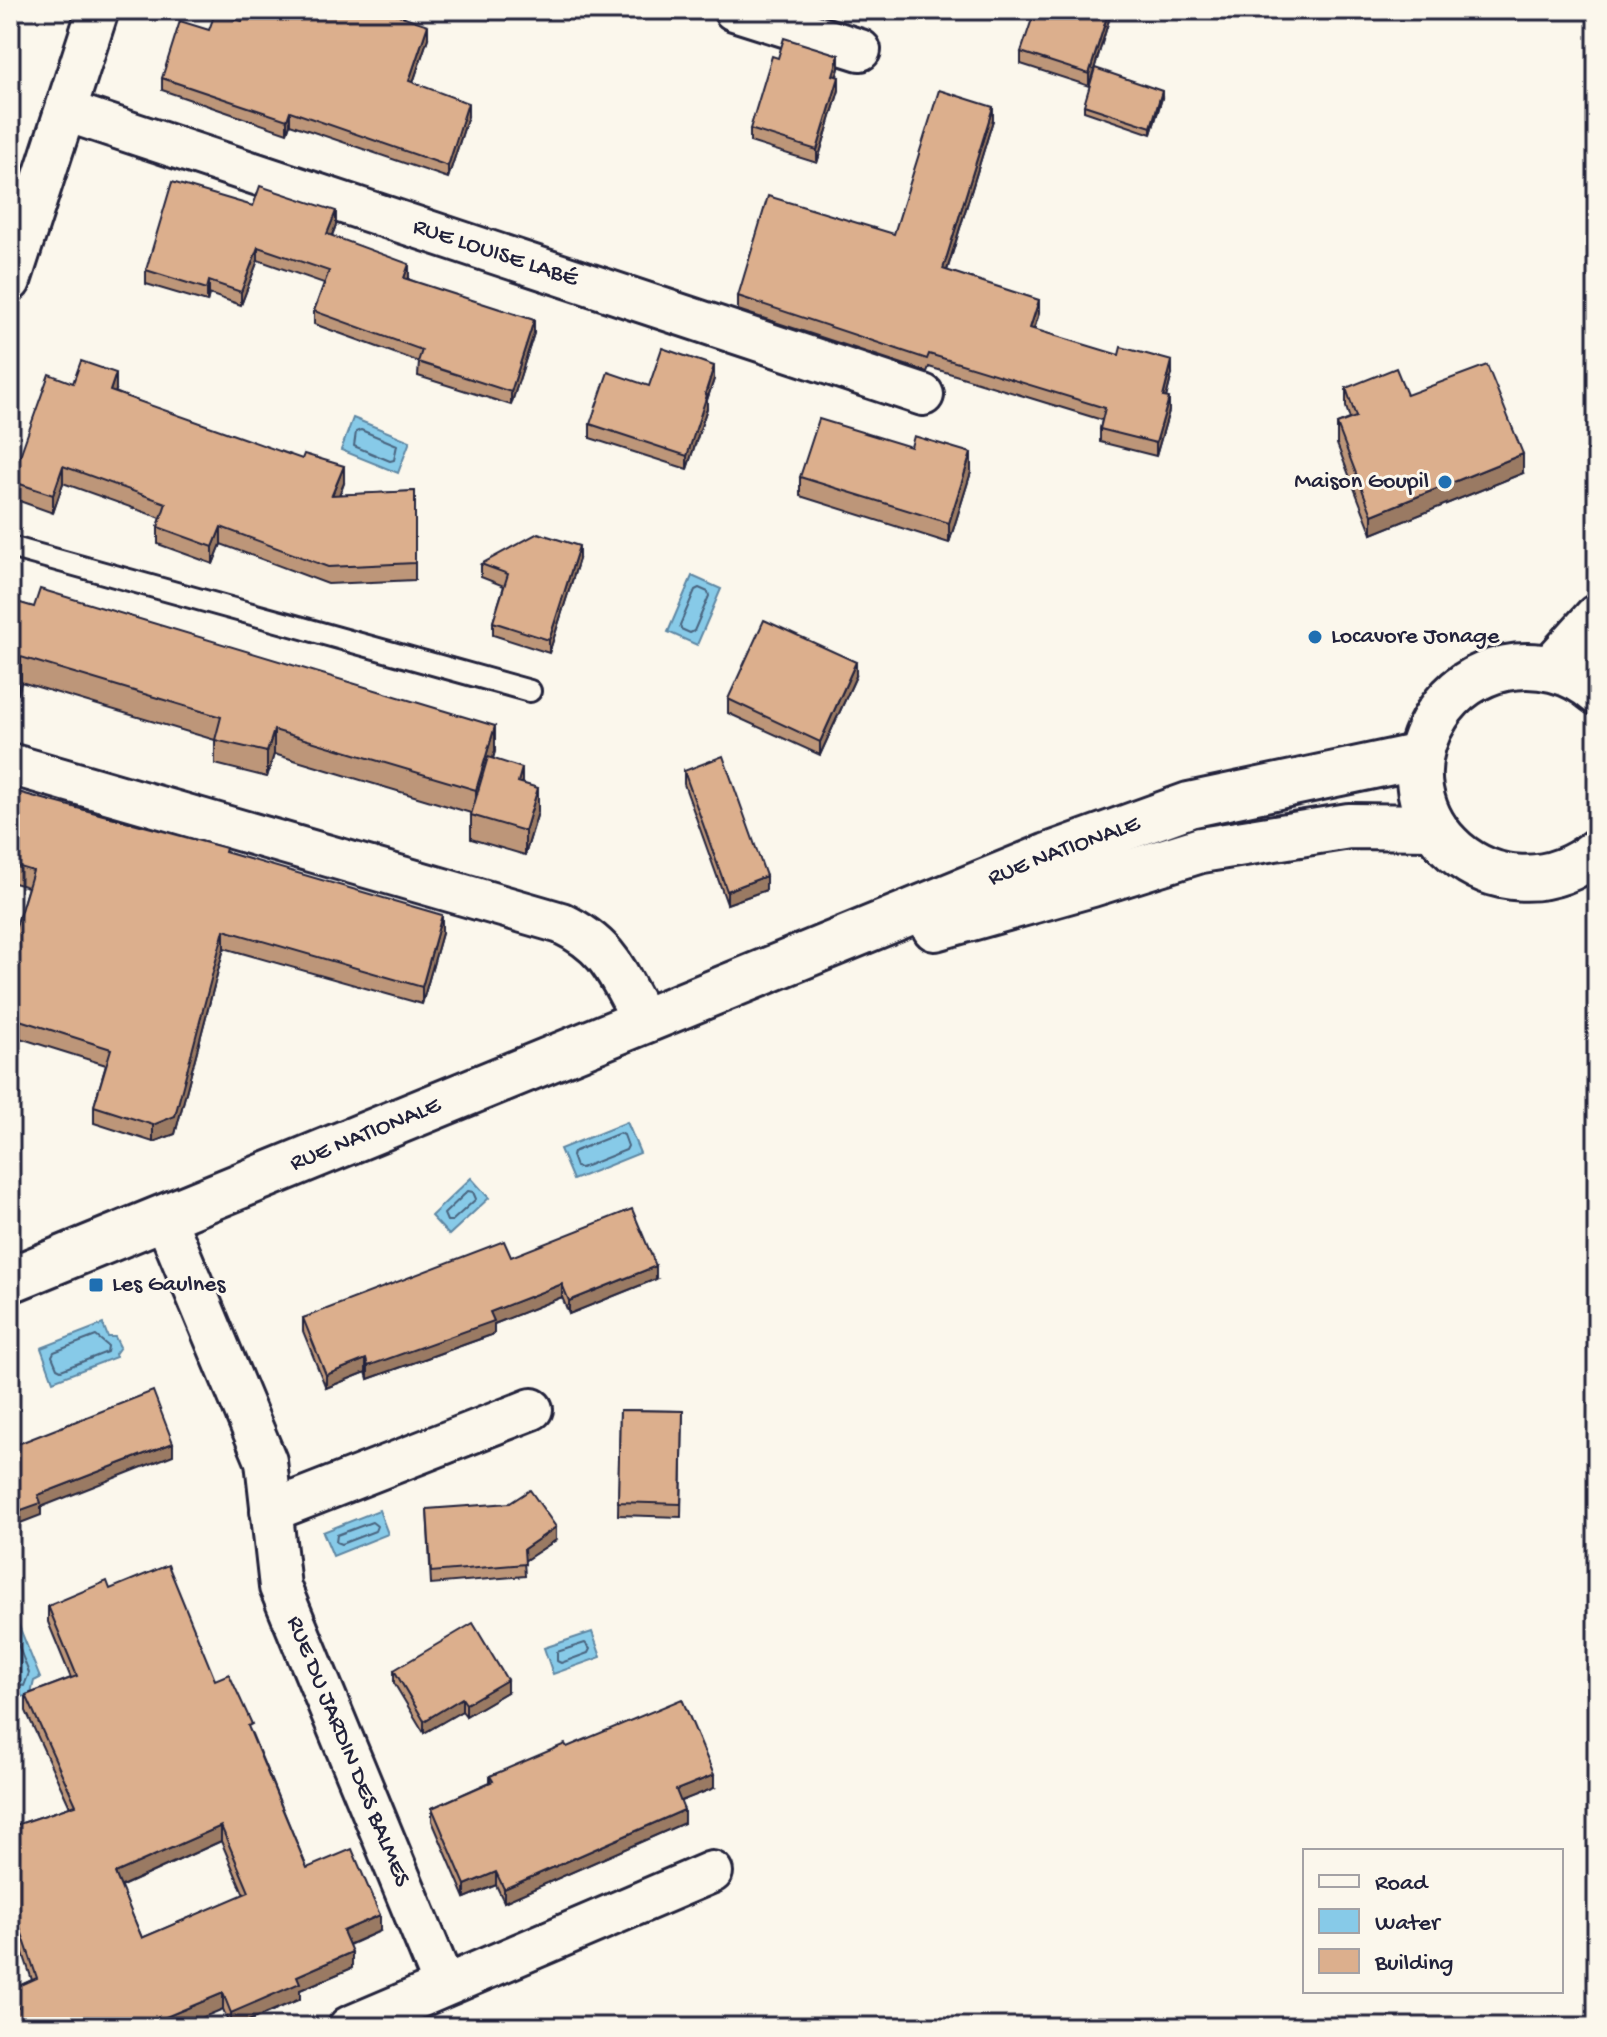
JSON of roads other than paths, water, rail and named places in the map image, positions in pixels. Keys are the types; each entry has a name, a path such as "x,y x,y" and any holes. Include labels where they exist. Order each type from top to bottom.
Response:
{"main road":[{"path":"1551,668 1597,617"},
{"path":"1597,692 1571,675 1551,668 1522,665 1492,671 1466,684 1444,703 1429,728 1420,756 1424,805 1434,827 1449,846 1467,861 1488,872 1511,878 1535,879 1559,874 1581,864 1597,851"},
{"name":"RUE NATIONALE","path":"10,1280 1048,856 1189,805 1420,756"},
{"name":"RUE NATIONALE","path":"720,988 1092,884 1201,850 1349,826 1434,827"}],"street":[{"path":"10,281 98,10"},
{"path":"734,10 860,50"},
{"name":"RUE LOUISE LABÉ","path":"66,111 923,395"},
{"path":"10,764 561,923 586,935 604,952 643,1020"},
{"name":"RUE DU JARDIN DES BALMES","path":"164,1216 266,1461 280,1587 444,1985"},
{"path":"271,1511 532,1409"},
{"path":"349,2027 712,1872"}],"lane":[{"path":"10,547 530,691"}],"water":[{"path":"353,418 410,441 398,473 341,450"},
{"path":"692,576 721,589 697,645 668,632"},
{"path":"627,1122 640,1153 573,1180 560,1149"},
{"path":"471,1178 489,1198 449,1235 431,1216"},
{"path":"103,1324 108,1337 115,1337 120,1347 116,1357 53,1381 41,1348"},
{"path":"379,1510 388,1534 333,1556 323,1532"},
{"path":"13,1611 40,1678 34,1681 31,1694 22,1697 10,1690 10,1613"},
{"path":"592,1632 601,1657 553,1674 544,1648"}],"place":[{"name":"Maison Goupil","path":"1445,482"},
{"name":"Locavore Jonage","path":"1315,637"},
{"name":"Les Gaulnes","path":"96,1285"}]}
